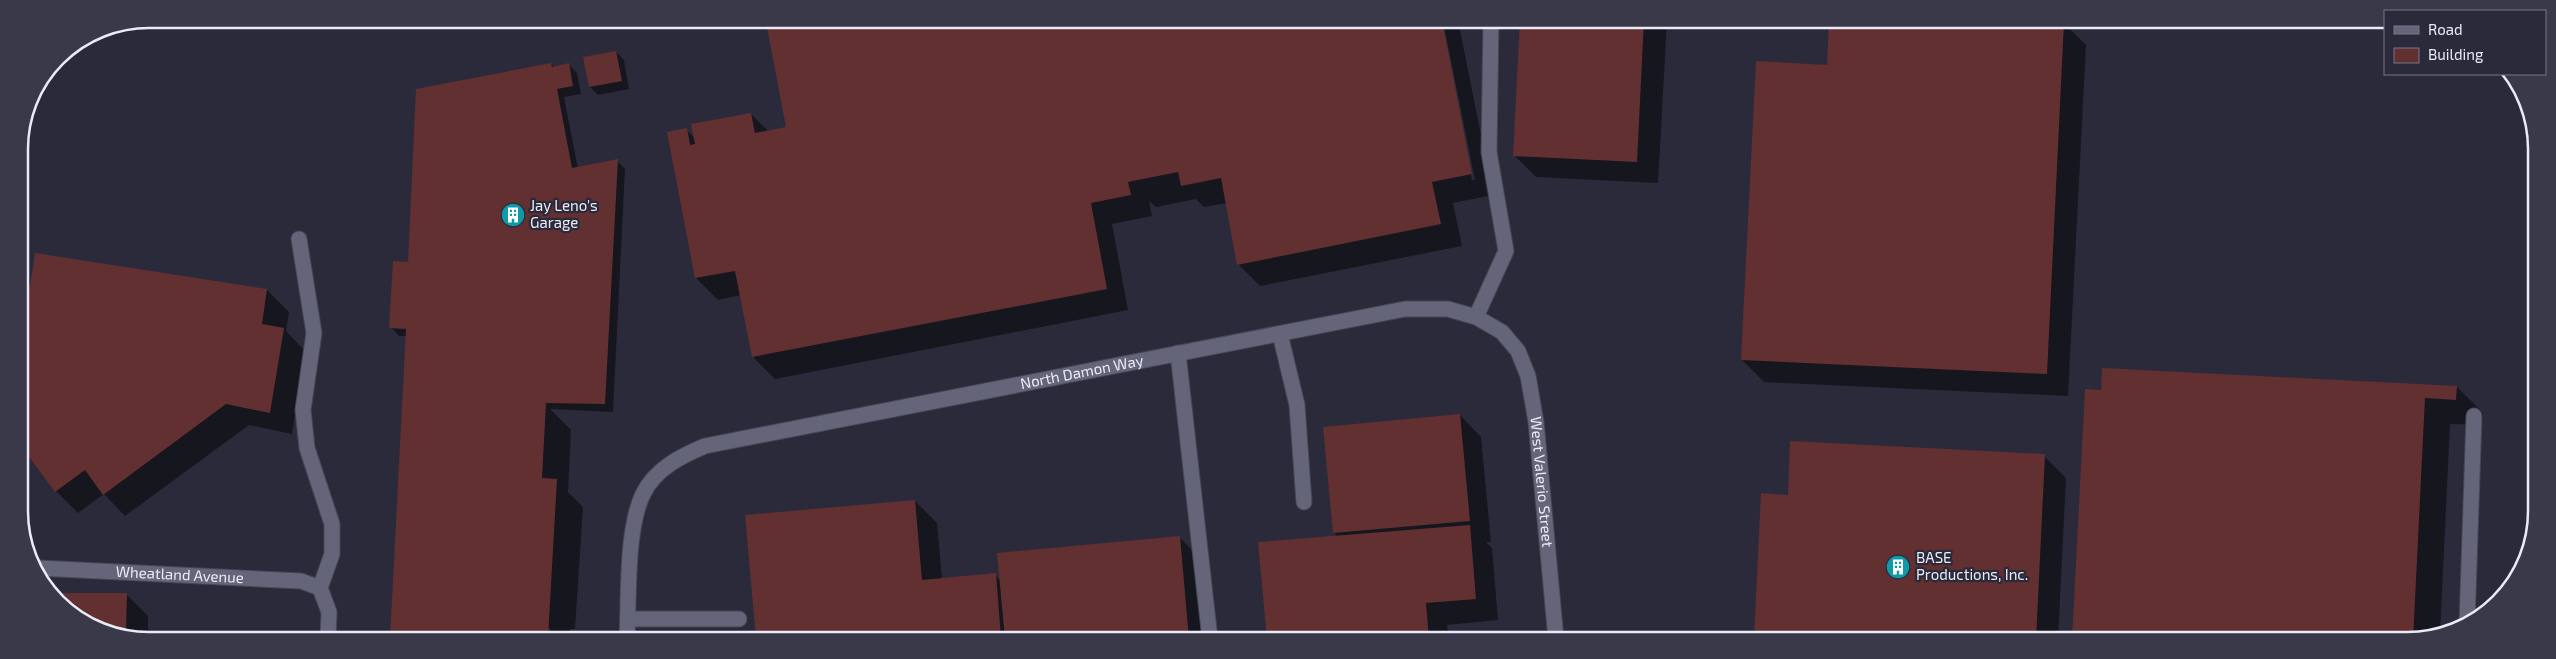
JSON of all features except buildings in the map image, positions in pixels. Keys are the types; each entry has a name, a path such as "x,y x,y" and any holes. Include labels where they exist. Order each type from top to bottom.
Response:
{"street":[{"path":"1476,316 1506,251 1489,152 1490,28"},
{"path":"299,240 314,333 303,410 306,438 332,524 332,554 320,588 329,612 328,632"},
{"name":"North Damon Way","path":"627,632 634,524 643,493 663,468 682,456 705,446 1405,309 1448,309 1476,316 1502,332"},
{"name":"West Valerio Street","path":"1502,332 1518,351 1528,376 1536,422 1555,631"},
{"path":"1280,334 1297,405 1304,502"},
{"path":"1178,353 1209,632"},
{"path":"2467,615 2474,416"},
{"name":"Wheatland Avenue","path":"42,568 301,581 320,588"},
{"path":"628,619 739,619"}],"place":[{"name":"Jay Leno's Garage","path":"513,215"},
{"name":"BASE Productions, Inc.","path":"1898,567"}]}
